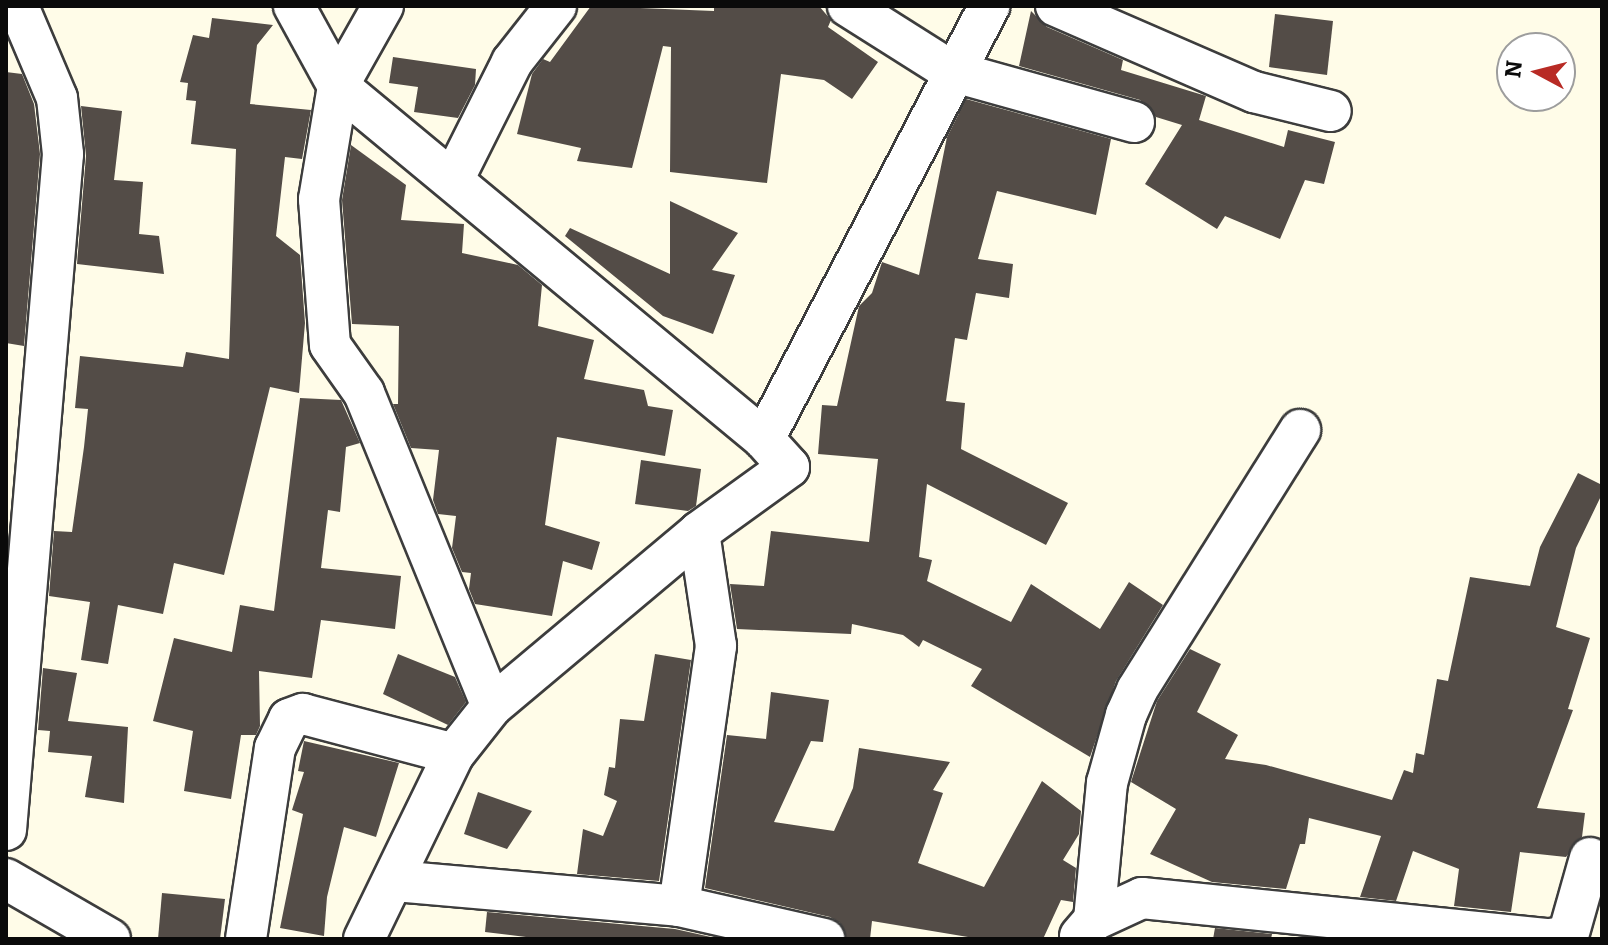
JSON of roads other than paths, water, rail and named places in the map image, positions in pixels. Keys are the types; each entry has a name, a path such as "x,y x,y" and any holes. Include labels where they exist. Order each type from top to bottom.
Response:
{"street":[{"path":"6,830 17,542 63,132 57,98 18,6"},
{"path":"294,6 338,86 453,180 590,300 764,439 789,467 699,532 492,706 454,754 395,881 364,939"},
{"path":"383,6 338,86 319,199 330,345 364,393 492,706"},
{"path":"453,180 512,62 556,6"},
{"path":"848,6 951,71 1134,122"},
{"path":"764,439 951,71 989,6"},
{"path":"1056,6 1254,92 1331,111"},
{"path":"1086,929 1107,783 1126,715 1137,690 1300,430"},
{"path":"679,906 716,646 699,532"},
{"path":"246,939 275,748 289,719 303,714 454,754"},
{"path":"1086,929 1142,898 1550,939 1568,936 1590,858"},
{"path":"6,879 110,939"},
{"path":"395,881 679,906 824,939"}]}
